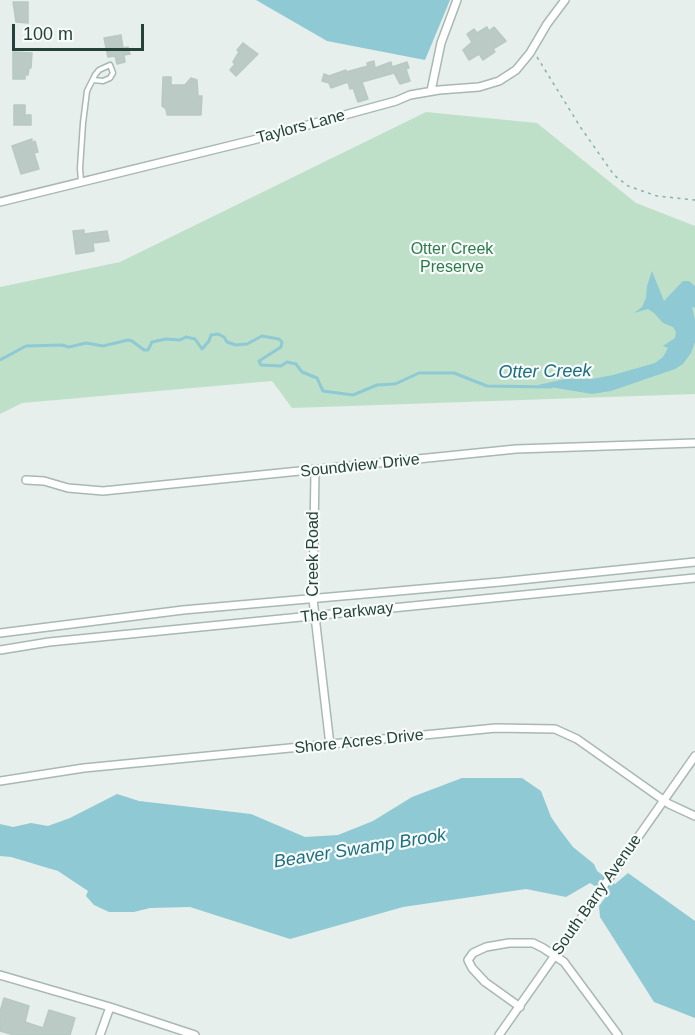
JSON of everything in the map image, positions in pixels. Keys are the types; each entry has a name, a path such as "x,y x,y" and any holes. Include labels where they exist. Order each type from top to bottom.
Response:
{"street":[{"path":"431,91 441,43 457,0"},
{"name":"Taylors Lane","path":"0,202 253,140 396,101 410,95 479,87 499,81 516,70 532,49 546,24 565,0"},
{"name":"Soundview Drive","path":"26,480 44,481 68,488 103,491 516,449 695,442"},
{"name":"Creek Road","path":"315,471 313,598 330,745"},
{"name":"The Parkway","path":"0,633 183,610 507,582 695,562"},
{"name":"The Parkway","path":"0,650 49,642 695,578"},
{"path":"529,579 529,596"},
{"path":"507,582 507,598"},
{"name":"Shore Acres Drive","path":"0,781 84,768 496,728 555,729 577,739 663,800 695,816"},
{"name":"South Barry Avenue","path":"499,1035 695,756"},
{"path":"520,1007 485,982 472,968 468,960 473,953 486,947 509,943 533,943 564,962 618,1035"},
{"path":"0,975 195,1035"},
{"path":"100,1035 110,1007"}],"lane":[{"path":"81,182 80,168 87,91 93,80 99,69 110,65 113,73 110,78 103,81 93,80"}],"path":[{"path":"532,49 581,128 614,175 628,186 657,196 695,200"}],"green space":[{"name":"Otter Creek Preserve","path":"426,112 537,123 636,203 695,226 695,394 292,408 272,381 22,403 0,414 0,287 120,262"}],"water":[{"path":"256,0 450,0 425,60 327,41"},
{"path":"652,271 664,301 683,281 689,281 695,286 695,308 692,307 695,320 695,342 683,364 675,369 611,391 592,394 538,385 565,379 592,379 613,375 655,363 663,357 668,348 663,346 675,338 676,332 673,327 663,323 648,309 634,313 642,307 646,298"},
{"name":"Beaver Swamp Brook","path":"462,778 522,778 541,791 551,817 560,830 573,847 594,864 597,871 615,884 628,873 695,921 695,1018 654,1002 600,917 599,906 608,894 590,883 566,897 526,889 403,907 290,939 190,907 109,912 94,905 86,896 88,891 58,871 0,856 0,824 13,827 31,823 48,826 70,818 117,794 139,801 251,814 305,837 338,835 373,821 412,797"}],"building":[{"path":"13,2 28,2 28,23 16,22"},
{"path":"487,27 489,31 494,27 506,41 493,49 495,52 483,60 479,54 469,60 463,50 472,42 467,34 474,29 477,33"},
{"path":"121,35 123,48 128,47 130,54 124,55 125,62 117,64 115,56 108,57 104,38"},
{"path":"243,43 258,54 236,76 230,70 235,64 233,62 239,52 237,50"},
{"path":"13,52 32,53 31,68 29,68 28,75 25,75 25,79 13,79"},
{"path":"374,61 375,68 391,62 392,67 407,62 409,68 406,69 410,81 400,84 394,73 362,82 368,99 358,102 348,82 331,88 329,83 322,81 324,74 329,76 346,70 346,72 368,66 367,63"},
{"path":"163,77 171,77 171,85 185,85 191,78 197,80 198,96 202,96 201,115 167,115 166,109 162,106"},
{"path":"14,105 25,105 25,115 31,115 31,125 14,125"},
{"path":"32,139 32,143 35,141 38,152 34,153 39,169 21,174 12,146"},
{"path":"84,230 84,234 107,231 109,241 93,243 94,251 76,254 73,231"},
{"path":"4,998 29,1006 25,1022 43,1028 49,1010 75,1018 70,1035 14,1035 0,1031 0,1012"}],"waterway":[{"name":"Otter Creek","path":"0,360 26,346 62,345 69,347 86,343 103,346 128,340 148,350 152,342 166,339 180,340 186,337 195,339 202,349 211,335 218,334 227,342 236,345 247,344 262,336 279,339 282,342 281,347 259,361 261,365 281,366 287,362 296,364 302,372 317,378 323,391 353,395 377,385 395,384 419,373 454,373 487,386 551,387"}]}
